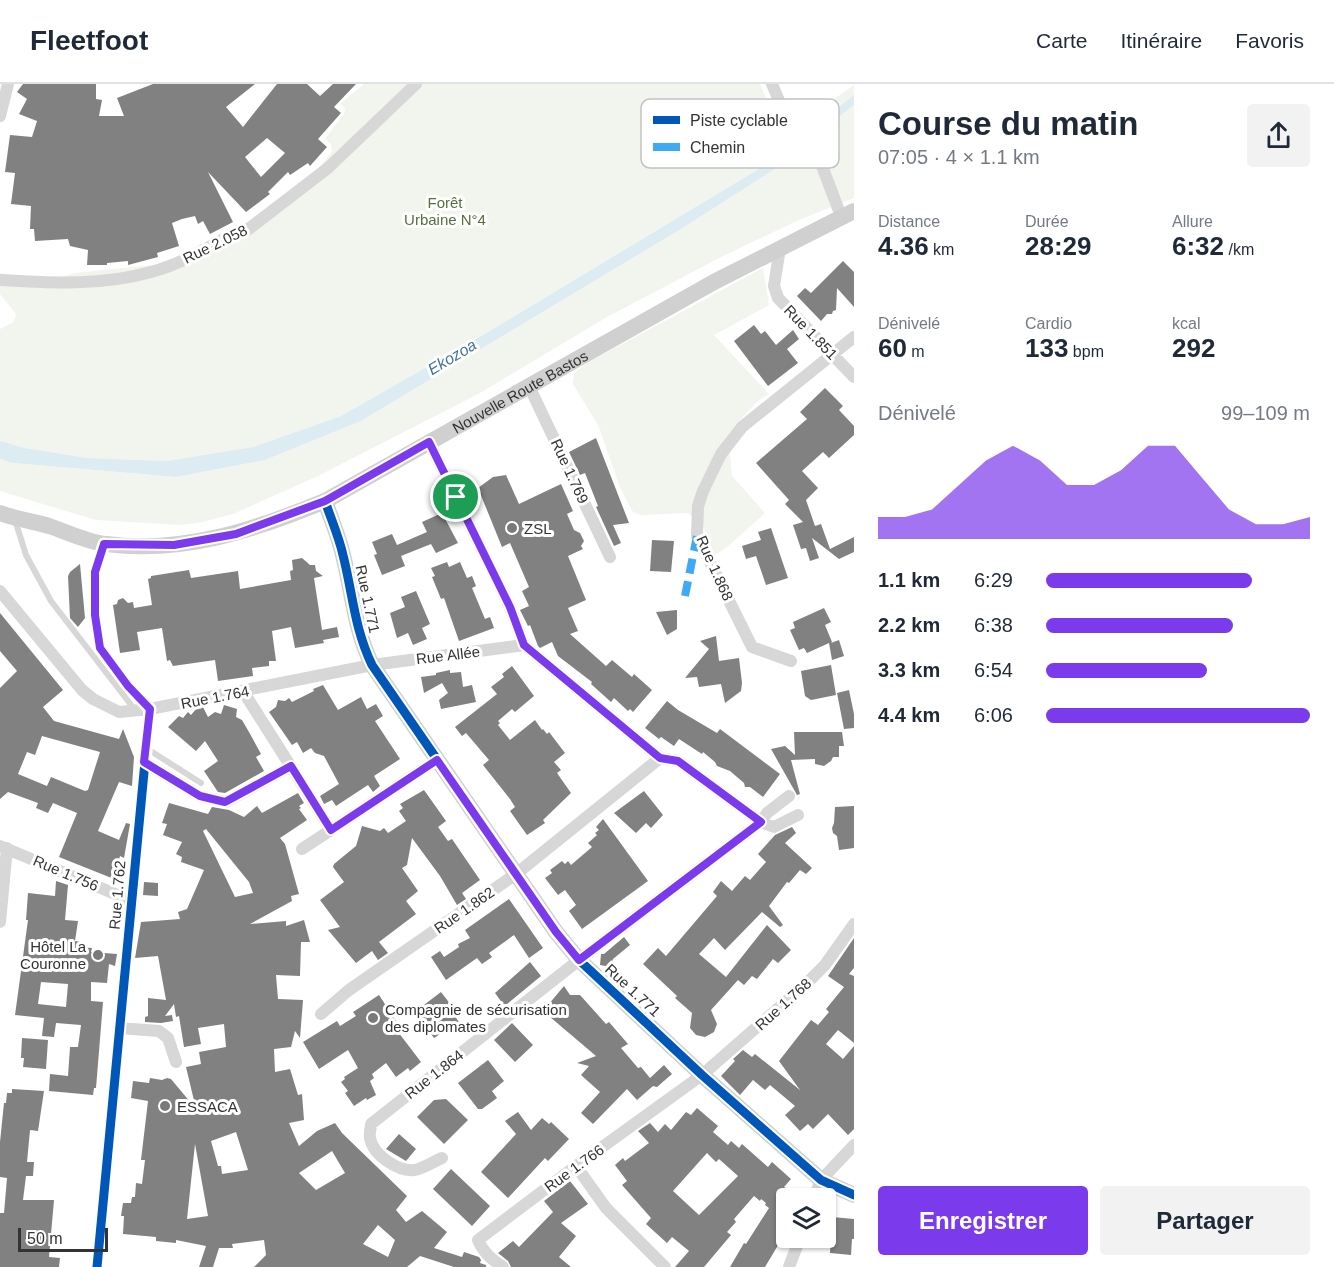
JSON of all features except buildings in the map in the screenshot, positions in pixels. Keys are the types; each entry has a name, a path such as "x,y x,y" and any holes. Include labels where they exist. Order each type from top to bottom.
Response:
{"main road":[{"name":"Nouvelle Route Bastos","path":"8,516 104,544 174,545 227,536 287,517 325,501 714,282 848,214"},
{"name":"Rue 1.771","path":"325,501 343,554 358,631 372,665 556,932 579,960 702,1075 821,1180 854,1195"}],"street":[{"path":"0,116 8,84"},
{"name":"Rue 2.058","path":"0,280 47,284 106,281 151,272 179,262 238,231 246,231 328,168 416,84"},
{"path":"772,84 778,99"},
{"path":"823,168 848,214"},
{"name":"Rue 1.851","path":"780,248 774,286 778,298 854,377"},
{"name":"Rue 1.868","path":"791,661 752,646 697,536 698,506 712,471 742,427 854,337"},
{"name":"Rue 1.769","path":"529,386 610,557"},
{"path":"429,442 510,607 524,645 660,758 678,761 761,822 774,827 798,815"},
{"path":"104,544 95,572 95,615 100,648 128,686 150,709"},
{"name":"Rue 1.764","path":"0,591 87,695 119,712 150,709 372,665"},
{"name":"Rue Allée","path":"372,665 524,645"},
{"path":"243,691 331,830"},
{"name":"Rue 1.762","path":"97,1267 150,709"},
{"name":"Rue 1.862","path":"321,1014 349,990 516,874 660,758"},
{"path":"302,849 437,760"},
{"path":"144,762 200,796 225,802 291,766"},
{"name":"Rue 1.864","path":"442,1158 417,1170 394,1166 378,1152 370,1140 371,1124 579,960 761,822 768,813 789,796"},
{"path":"0,922 3,847"},
{"name":"Rue 1.756","path":"3,847 132,901"},
{"name":"Rue 1.768","path":"702,1075 807,983 825,965 854,924"},
{"path":"119,1028 159,1031 168,1038 176,1062"},
{"name":"Rue 1.766","path":"503,1267 490,1259 477,1240 702,1075"},
{"path":"818,1188 821,1180 854,1145"},
{"path":"576,1166 606,1208 665,1267"},
{"path":"789,1267 796,1248"}],"lane":[{"path":"8,516 51,601 135,710"},
{"path":"145,748 201,783"}],"green space":[{"name":"Forêt Urbaine N°4","path":"364,84 760,84 766,99 641,99 641,168 760,168 488,332 341,416 253,447 167,461 87,458 25,448 0,441 0,329 14,322 16,314 0,294 0,273 34,278 58,278 75,273 162,264 233,232 314,174 332,152 331,144 325,139 344,114 345,108 340,104"},
{"name":"Forêt Urbaine N°4","path":"854,85 854,198 799,220 723,256 607,317 480,393 318,476 233,514 181,525 96,520 0,491 0,459 13,463 176,477 265,460 361,421 681,229 776,168 839,168 839,99 834,99"},
{"path":"763,268 769,305 714,335 769,394 752,406 728,435 732,476 765,513 725,549 714,555 706,546 704,527 688,513 641,515 633,512 620,488 599,427 573,384 574,373 587,363"}],"water":[{"path":"854,95 854,105 839,117 839,107"},
{"name":"Ekozoa","path":"760,168 776,168 681,229 361,421 265,460 176,477 13,463 0,459 0,441 25,448 87,458 167,461 253,447 341,416 488,332"}],"marked path":[{"path":"685,596 697,536"}],"cycle path":[{"path":"325,501 341,548 361,637 372,665 556,932 579,960 702,1075 821,1180 854,1195"},
{"path":"97,1267 150,709 128,686 100,648 95,615 95,572 104,544"}],"place":[{"name":"ZSL","path":"512,528"},
{"name":"Hôtel La Couronne","path":"98,955"},
{"name":"Compagnie de sécurisation des diplomates","path":"373,1018"},
{"name":"ESSACA","path":"165,1106"}],"route":[{"path":"429,442 456,497 510,607 524,645 660,758 678,761 761,822 579,960 556,932 437,760 331,830 291,766 225,802 200,796 144,762 150,709 128,686 100,648 97,638 95,572 104,544 174,545 236,534 325,501 429,442"}]}
